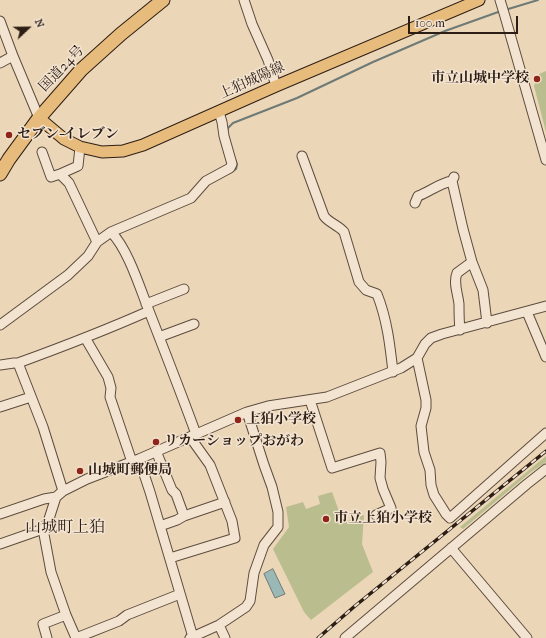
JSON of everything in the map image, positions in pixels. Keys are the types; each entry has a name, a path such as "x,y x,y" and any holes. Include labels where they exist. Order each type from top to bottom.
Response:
{"highway":[{"name":"国道24号","path":"0,174 38,118 81,70 121,34 163,0"}],"main road":[{"name":"上狛城陽線","path":"38,118 64,139 80,147 102,152 123,151 144,144 479,0"}],"street":[{"path":"244,0 252,24 268,60 276,86"},
{"path":"502,7 546,160"},
{"path":"0,22 38,118"},
{"path":"0,63 13,56"},
{"path":"0,325 72,271 88,256 97,242 111,232 191,198 206,181 230,168 232,164 219,112"},
{"path":"42,152 51,178 78,166 80,147"},
{"path":"302,156 324,216 328,222 340,228 344,232 359,282 366,290 377,294 387,327 391,348 392,372"},
{"path":"60,174 69,183 97,242"},
{"path":"415,203 418,196 427,193 453,179 463,229 472,262 483,290 487,322"},
{"path":"111,232 116,237 130,264 159,337 193,435 210,465 232,521 235,538 170,558"},
{"path":"460,330 456,275 457,272 472,262"},
{"path":"0,365 18,363 108,329 147,307 184,289"},
{"path":"0,514 59,494 87,479 247,412 268,406 327,397 392,372 417,358 425,344 431,338 546,306"},
{"path":"527,312 546,357"},
{"path":"159,337 194,324"},
{"path":"85,338 108,377 111,388 110,397 160,526 192,637 219,625 243,610 250,602 254,573 264,545 278,527 278,512 272,487 247,412"},
{"path":"417,358 426,400 426,408 422,426 424,452 430,470 431,485 434,495 450,518 546,433"},
{"path":"0,544 43,529 48,522 59,494 43,427 18,363"},
{"path":"0,406 31,397"},
{"path":"310,400 332,468 380,453 380,478 391,508 376,515"},
{"path":"156,451 172,490 176,494 184,516"},
{"path":"345,638 546,469"},
{"path":"160,526 225,502"},
{"path":"43,529 51,572 66,615 76,638 119,621 127,615 180,594"},
{"path":"451,548 527,638"},
{"path":"47,638 43,624 66,615"},
{"path":"219,625 225,638"}],"green space":[{"path":"546,71 546,132 534,86 539,74"},
{"path":"546,456 546,462 531,472 463,529 460,527"},
{"path":"332,492 343,522 364,515 362,544 373,572 311,620 304,612 273,549 289,527 286,507 303,502 306,509 320,504 318,496"}],"water":[{"path":"273,569 285,594 275,598 264,574"}],"waterway":[{"path":"505,10 538,0"},
{"path":"227,132 228,128 233,123 297,98 373,62 445,31 501,11"},
{"path":"230,173 236,169 237,164 235,159"}],"railway":[{"path":"318,638 355,606 546,451"}],"place":[{"name":"市立山城中学校","path":"537,79"},
{"name":"セブン-イレブン","path":"9,135"},
{"name":"上狛小学校","path":"238,420"},
{"name":"リカーショップおがわ","path":"156,442"},
{"name":"山城町郵便局","path":"80,471"},
{"name":"市立上狛小学校","path":"326,519"}],"district":[{"name":"山城町上狛","path":"65,528"}]}
